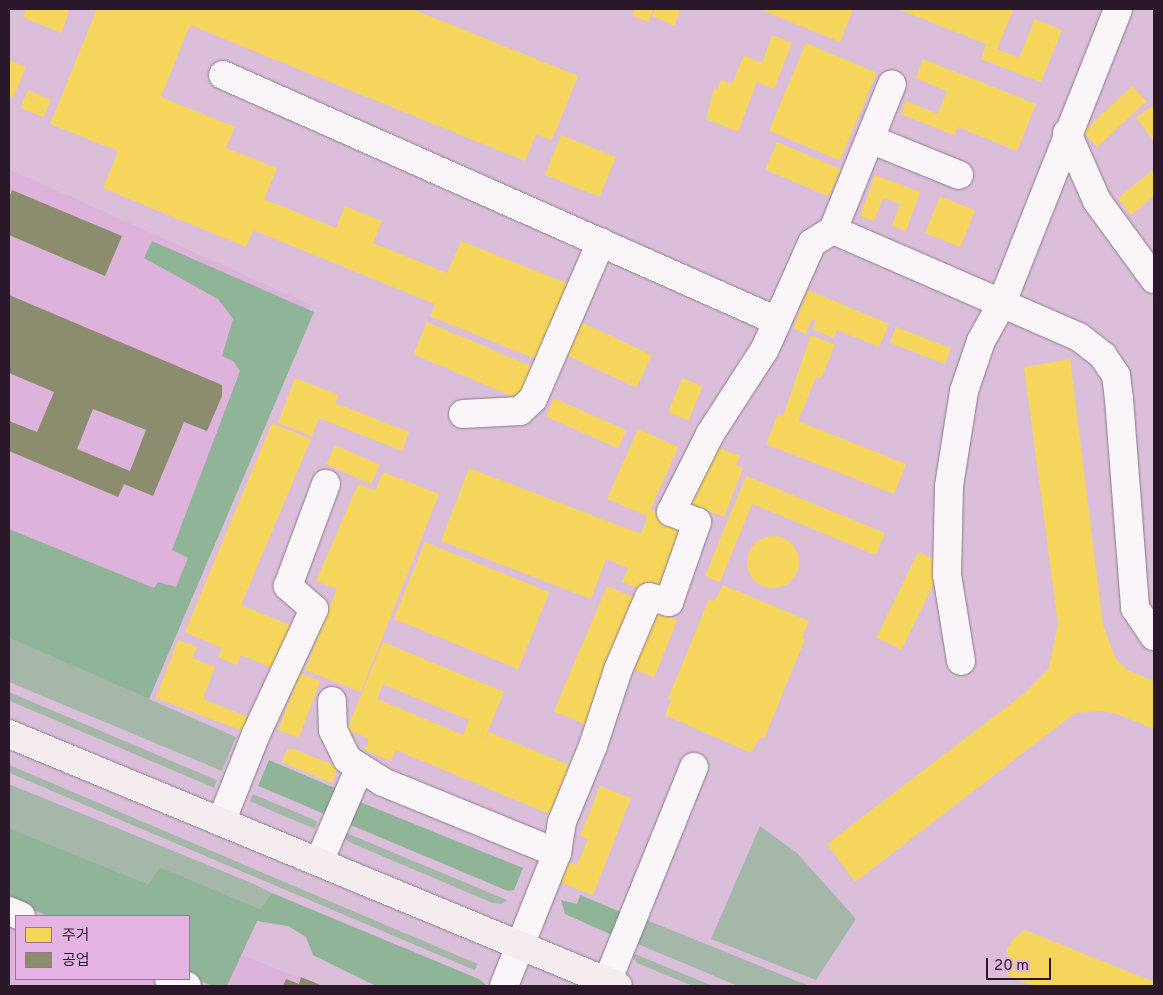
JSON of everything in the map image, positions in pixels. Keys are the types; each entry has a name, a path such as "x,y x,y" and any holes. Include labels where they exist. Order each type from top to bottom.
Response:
{"main road":[{"path":"9,734 612,984"}],"street":[{"path":"960,661 948,575 949,486 964,391 981,341 1001,305 1067,133 1118,9"},
{"path":"223,75 777,320"},
{"path":"504,986 553,863 562,822 593,746 618,670 650,597 669,602 697,522 672,512 710,434 765,349 812,244 833,230 892,84"},
{"path":"1067,133 1097,201 1154,279"},
{"path":"870,139 959,175"},
{"path":"833,230 1001,305 1079,337 1103,356 1116,375 1135,608 1154,636"},
{"path":"463,414 520,411 533,399 602,242"},
{"path":"221,822 256,734 314,609 288,586 326,484"},
{"path":"332,701 333,730 347,759 383,782 553,863"},
{"path":"319,862 360,767"},
{"path":"612,984 694,767"},
{"path":"172,980 187,986"}],"shaded area":[{"path":"9,169 311,305 139,702 9,646"},
{"path":"9,862 142,915 15,915 15,980 190,980 190,934 320,986 9,986"}],"green space":[{"path":"152,241 314,312 149,699 9,638 9,529 154,588 158,582 176,587 188,558 172,550 240,371 233,361 222,356 233,319 218,299 144,258"},
{"path":"9,638 236,737 222,771 9,682"},
{"path":"9,692 217,780 214,788 9,701"},
{"path":"269,760 335,788 324,814 258,786"},
{"path":"9,765 478,964 475,970 9,773"},
{"path":"9,784 252,883 272,893 260,909 160,867 148,884 9,828"},
{"path":"253,794 317,821 314,829 250,801"},
{"path":"355,800 523,868 514,890 508,891 346,823"},
{"path":"760,826 797,853 856,919 816,980 711,939"},
{"path":"9,828 148,884 160,867 260,909 272,893 479,979 487,986 376,986 313,955 306,937 288,926 257,921 227,986 212,986 190,976 190,915 46,915 9,899"},
{"path":"344,832 507,900 501,904 493,903 351,843 345,839"},
{"path":"580,895 621,912 612,935 565,914 561,900 577,904"},
{"path":"644,919 810,986 738,986 633,942"},
{"path":"630,952 713,986 693,986 637,963"}],"building: 주거":[{"path":"26,9 68,9 61,33 23,17"},
{"path":"97,9 412,9 578,76 552,140 536,134 525,161 190,25 161,97 235,127 226,148 277,168 264,199 336,228 345,206 382,221 373,243 447,273 461,241 569,284 538,360 430,316 435,304 253,230 246,247 103,188 118,151 50,124"},
{"path":"634,9 653,9 648,22 632,15"},
{"path":"655,9 681,9 674,26 652,16"},
{"path":"759,9 853,9 840,42"},
{"path":"898,9 1013,10 997,49 1019,58 1035,19 1062,30 1041,82 981,59 986,44"},
{"path":"772,35 792,43 774,89 757,82 738,132 706,119 714,88 718,89 721,80 732,84 744,55 762,63"},
{"path":"806,43 877,73 840,161 769,130"},
{"path":"923,59 1036,104 1017,151 958,127 954,135 901,114 906,101 938,114 947,91 916,78"},
{"path":"9,60 26,67 13,98 9,96"},
{"path":"1132,86 1146,101 1097,147 1083,132"},
{"path":"28,90 51,100 44,117 21,107"},
{"path":"1153,105 1154,107 1154,141 1136,118"},
{"path":"561,135 616,157 600,197 545,175"},
{"path":"777,142 841,169 829,197 765,170"},
{"path":"1154,169 1154,196 1131,215 1118,198"},
{"path":"875,175 920,192 906,231 892,226 900,204 883,198 874,221 860,216"},
{"path":"940,196 975,210 960,247 925,233"},
{"path":"808,290 889,324 879,347 837,330 833,338 813,329 816,321 812,319 806,334 793,328"},
{"path":"427,322 534,367 520,400 413,354"},
{"path":"581,322 652,355 636,388 566,355"},
{"path":"896,327 951,348 945,364 890,343"},
{"path":"811,335 835,345 821,379 816,377 798,421 906,464 894,494 766,444 778,414 783,416"},
{"path":"1070,359 1103,625 1116,659 1127,670 1154,681 1154,729 1120,715 1102,711 1075,713 855,882 827,844 1025,693 1049,668 1058,624 1024,367"},
{"path":"295,378 339,395 335,403 409,432 402,451 319,418 312,436 278,423"},
{"path":"682,378 702,386 689,421 668,412"},
{"path":"554,398 626,430 618,448 546,416"},
{"path":"272,423 311,439 241,605 297,628 279,671 241,655 237,665 218,657 222,648 185,632"},
{"path":"638,429 678,447 647,516 607,498"},
{"path":"335,445 380,465 371,484 326,464"},
{"path":"718,447 740,456 736,465 743,468 724,517 688,503 707,454 714,456"},
{"path":"469,468 641,534 650,509 692,525 664,598 622,582 628,568 606,559 591,599 441,541"},
{"path":"383,472 439,494 361,692 305,670 337,589 316,581 358,484 375,491"},
{"path":"746,476 885,533 876,555 752,504 720,582 705,576"},
{"path":"773,536 783,538 791,544 797,552 799,562 797,572 791,580 783,586 773,588 763,586 755,580 749,572 747,562 749,552 755,544 763,538"},
{"path":"425,542 549,592 518,669 394,619"},
{"path":"918,552 943,564 902,650 876,637"},
{"path":"723,585 809,621 802,638 805,639 764,739 760,737 751,753 665,715 671,700 668,699 709,599 714,601"},
{"path":"607,586 638,599 585,724 554,711"},
{"path":"655,611 677,620 654,677 632,668"},
{"path":"178,640 197,647 192,658 215,667 203,699 253,719 248,733 156,698"},
{"path":"383,642 504,692 483,743 489,732 569,765 562,784 563,789 549,814 396,750 391,761 364,750 369,739 347,729","holes":["383,684 469,720 463,735 377,699"]},
{"path":"300,673 321,681 299,738 278,730"},
{"path":"287,749 297,750 338,767 332,783 282,762"},
{"path":"600,786 631,798 593,895 559,882 567,861 577,865 588,839 580,836"},
{"path":"1025,930 1154,982 1154,986 1034,986 1007,975 1007,949 1013,939"}],"building: 공업":[{"path":"12,190 122,236 105,276 9,235 9,198"},
{"path":"9,295 222,385 222,396 207,431 184,422 153,496 124,484 118,497 9,451 9,421 37,432 54,392 9,373","holes":["93,409 146,430 130,471 77,449"]},
{"path":"301,977 323,986 283,986 286,979 299,984"}]}
